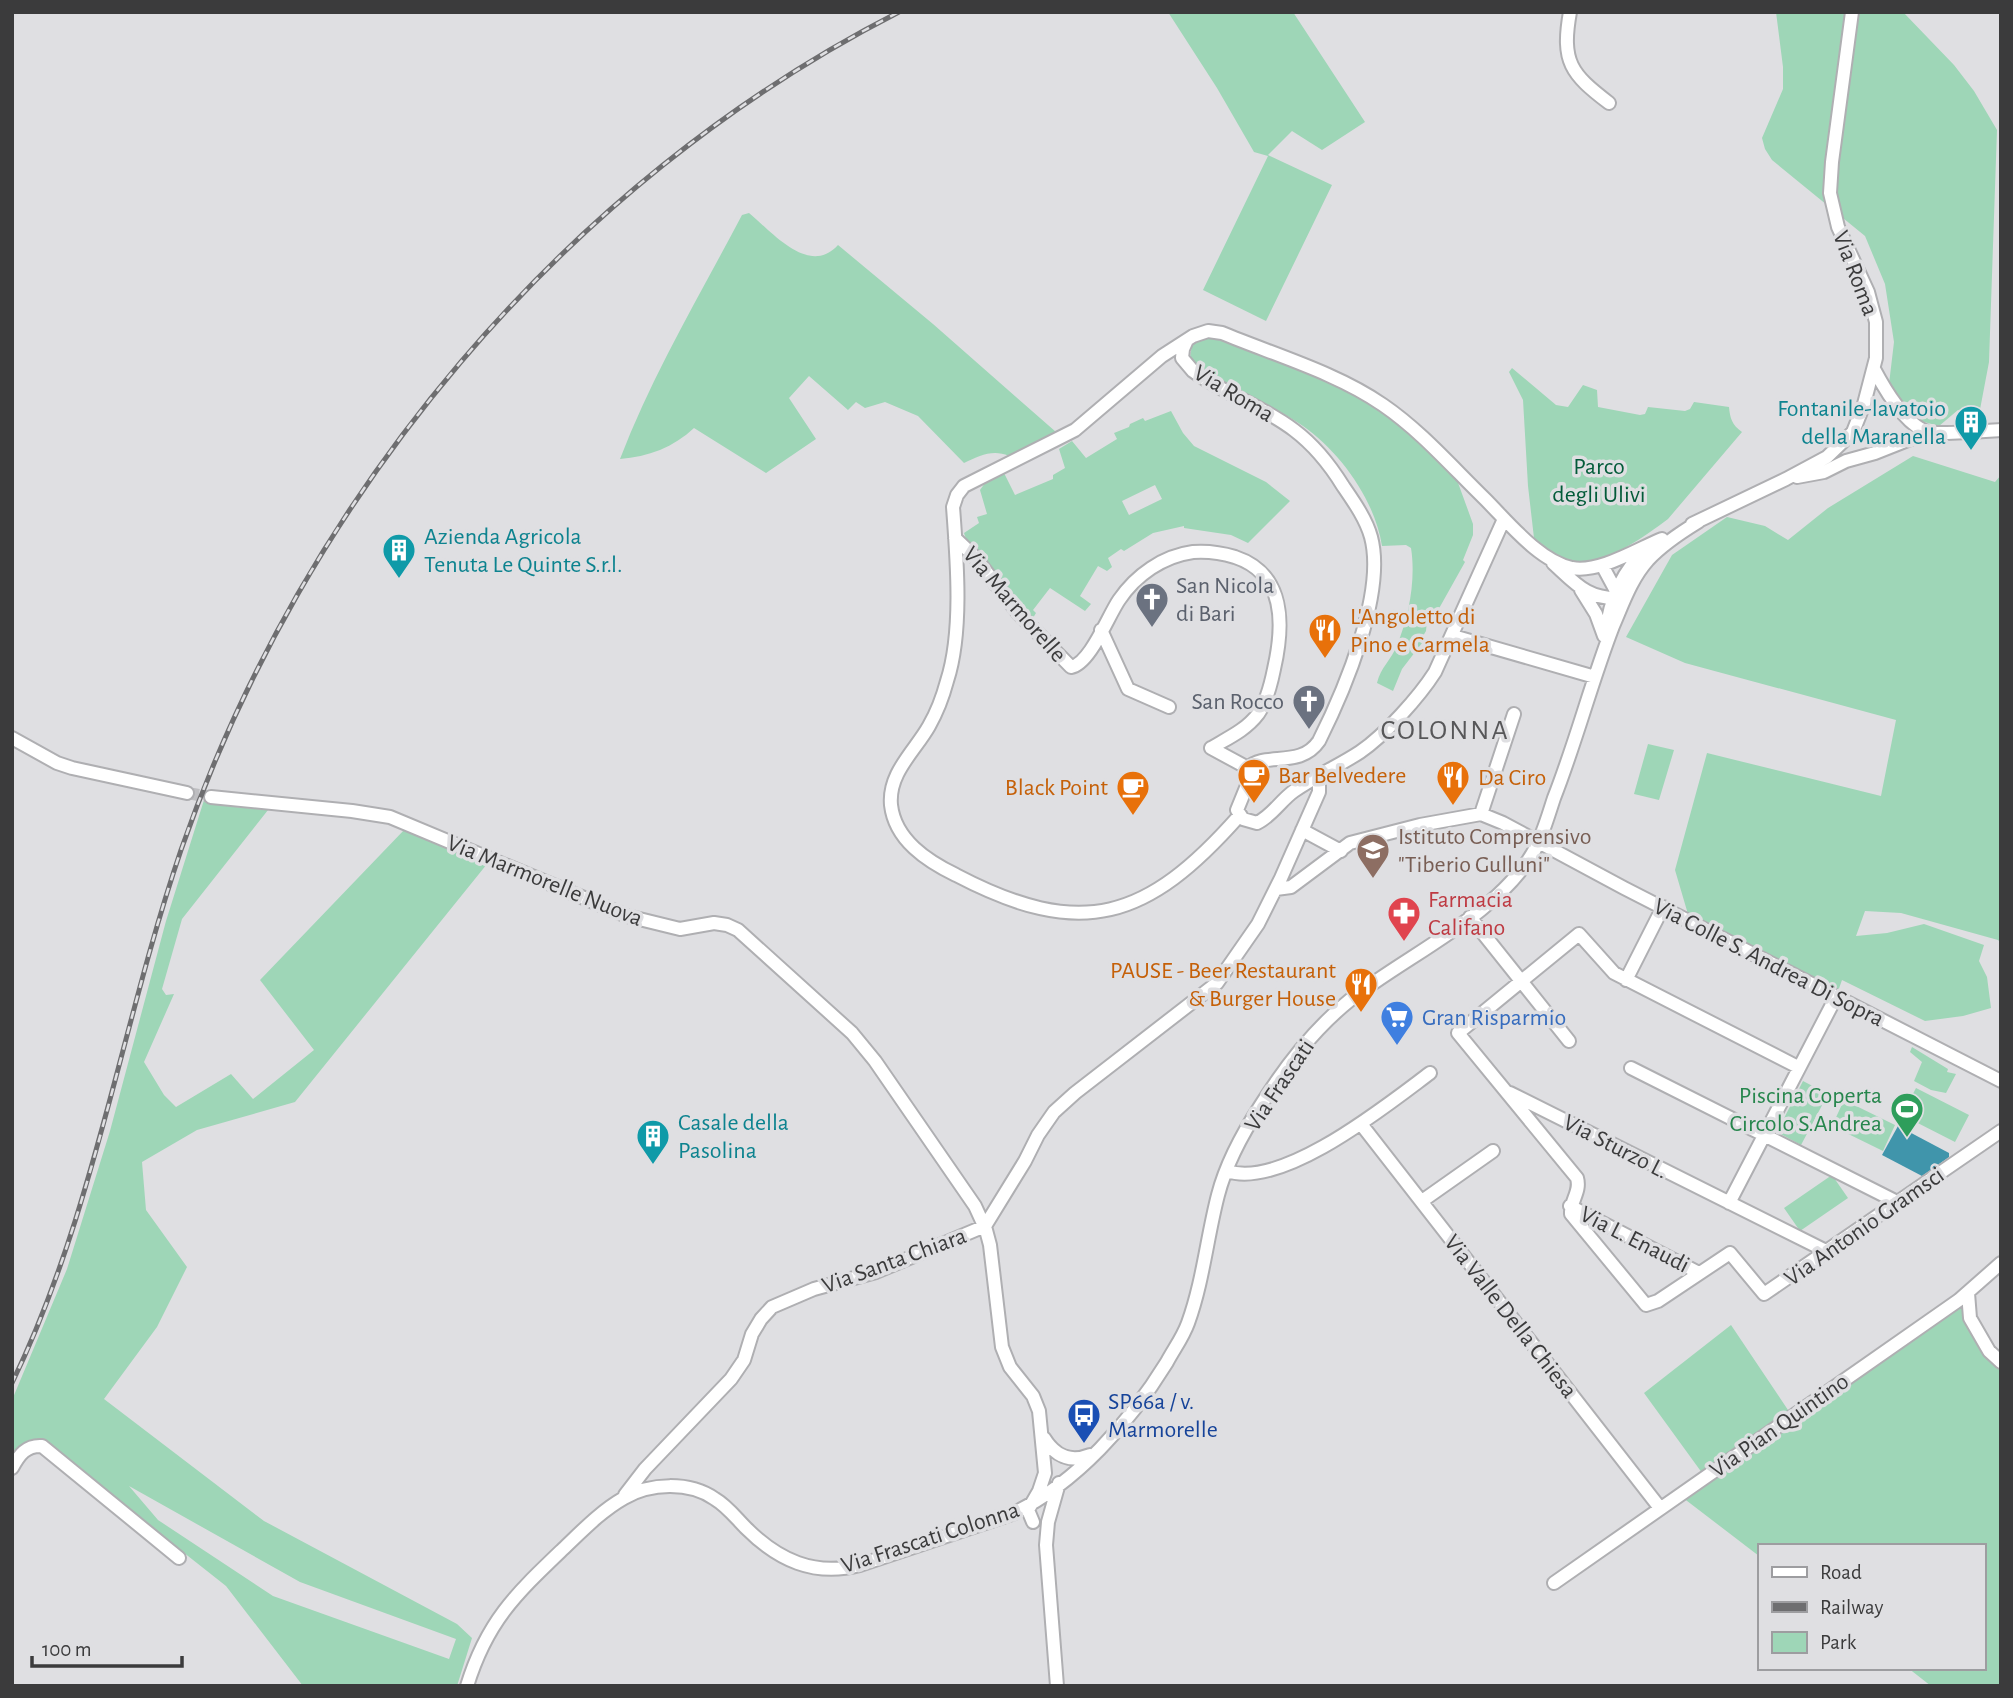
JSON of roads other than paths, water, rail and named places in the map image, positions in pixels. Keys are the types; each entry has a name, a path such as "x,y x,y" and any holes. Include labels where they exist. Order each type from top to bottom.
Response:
{"street":[{"path":"1570,12 1567,49 1572,66 1578,77 1609,103"},
{"name":"Via Roma","path":"1618,596 1628,571 1641,555 1662,538 1824,459 1850,436 1858,421 1874,369 1878,340 1874,310 1864,282 1839,232 1830,193 1852,12"},
{"name":"Via Roma","path":"1248,768 1256,762 1289,758 1310,751 1319,741 1367,620 1374,559 1371,538 1352,500 1314,448 1284,423 1193,371 1182,358 1187,340 1204,331 1218,332 1339,379 1400,417 1504,519 1546,556 1572,568 1602,565"},
{"path":"1187,340 1161,356 1075,430 964,486 954,502 955,643 952,665 932,721 901,767 891,789 891,801 894,819 900,832 909,843 940,867 1005,899 1046,911 1091,913 1111,910 1134,901 1170,881 1202,857 1241,818"},
{"path":"1874,369 1897,406 1928,432"},
{"path":"1787,479 1824,472 1846,461 1875,453 1897,442 1928,432 2001,430"},
{"path":"1169,707 1128,689 1101,630 1119,599 1132,584 1165,560 1200,552 1225,554 1255,566 1269,580 1278,601 1280,624 1277,657 1266,698 1259,712 1245,727 1211,748 1248,768 1248,783 1237,808 1241,818 1250,823 1259,822 1288,795 1366,748 1424,688 1453,636 1504,519"},
{"path":"1546,556 1579,587 1595,596 1618,596 1648,560 1698,522"},
{"name":"Via Marmorelle","path":"956,538 971,551 1019,614 1068,666 1075,667 1083,661 1101,630"},
{"path":"1618,596 1602,565 1662,538"},
{"path":"1579,587 1596,614 1604,644"},
{"name":"Via Frascati","path":"1081,1466 1104,1444 1152,1384 1185,1331 1227,1171 1257,1112 1276,1082 1326,1021 1379,979 1470,917 1502,891 1516,876 1538,842 1564,773 1618,596"},
{"path":"1453,636 1595,677"},
{"path":"1276,889 1291,887 1350,843 1432,822 1481,814 1514,714"},
{"path":"12,738 57,763 72,768 187,793"},
{"name":"Via Santa Chiara","path":"622,1499 645,1469 731,1379 744,1360 752,1334 766,1313 780,1303 876,1272 985,1226 1054,1112 1074,1093 1217,983 1252,934 1276,889 1320,789 1316,778"},
{"name":"Via Marmorelle Nuova","path":"211,797 390,817 627,916 680,929 714,923 738,930 852,1033 875,1061 968,1194 985,1226 990,1245 1002,1347 1010,1367 1035,1399 1041,1431 1045,1473 1034,1502 1028,1510 1033,1522"},
{"name":"Via Colle S. Andrea Di Sopra","path":"1481,814 2001,1081"},
{"path":"1301,830 1341,851"},
{"path":"1626,979 1663,907"},
{"path":"1470,917 1569,1041"},
{"path":"1570,1206 1578,1190 1577,1178 1458,1033 1579,934 1614,973 1798,1067"},
{"path":"1729,1203 1836,997"},
{"path":"1631,1068 1897,1202"},
{"path":"1227,1171 1247,1174 1281,1168 1361,1124 1430,1073"},
{"name":"Via Sturzo L.","path":"1503,1090 1826,1251"},
{"name":"Via Valle Della Chiesa","path":"1361,1124 1660,1508"},
{"name":"Via Antonio Gramsci","path":"1570,1206 1571,1214 1646,1305 1658,1301 1730,1253 1765,1294 2001,1131"},
{"path":"1422,1201 1493,1152"},
{"name":"Via L. Enaudi","path":"1570,1206 1699,1272"},
{"name":"Via Pian Quintino","path":"1554,1583 1968,1293 2001,1263"},
{"path":"1968,1293 1970,1318 1989,1351 2001,1362"},
{"name":"Via Marmorelle Nuova","path":"1041,1431 1054,1452 1069,1459 1086,1457 1104,1444"},
{"path":"12,1468 27,1448 42,1447 179,1558"},
{"name":"Via Frascati Colonna","path":"468,1685 482,1643 509,1603 584,1530 622,1499 640,1491 661,1486 702,1492 719,1501 776,1553 803,1566 827,1570 860,1565 997,1520 1034,1502 1081,1466"},
{"path":"1046,1556 1049,1514 1059,1483"},
{"path":"1034,1502 1043,1503 1049,1514"},
{"path":"997,1520 1017,1516 1033,1522 1042,1538 1046,1556 1057,1686"}],"water":[{"name":"Piscina Coperta Circolo S.Andrea","path":"1898,1126 1949,1153 1949,1157 1922,1176 1882,1155"}],"tunnel":[{"path":"187,793 211,797"}],"railway":[{"path":"12,1383 65,1253 181,850 233,719 298,594 374,474 461,362 557,259 663,165 777,83 899,12"}],"place":[{"name":"Fontanile-lavatoio della Maranella","path":"1971,452"},
{"name":"Azienda Agricola Tenuta Le Quinte S.r.l.","path":"399,580"},
{"name":"San Nicola di Bari","path":"1152,629"},
{"name":"L'Angoletto di Pino e Carmela","path":"1325,660"},
{"name":"San Rocco","path":"1309,731"},
{"name":"Bar Belvedere","path":"1254,805"},
{"name":"Da Ciro","path":"1453,807"},
{"name":"Black Point","path":"1133,817"},
{"name":"Istituto Comprensivo \"Tiberio Gulluni\"","path":"1373,880"},
{"name":"Farmacia Califano","path":"1404,943"},
{"name":"PAUSE - Beer Restaurant & Burger House","path":"1361,1014"},
{"name":"Gran Risparmio","path":"1397,1047"},
{"name":"Piscina Coperta Circolo S.Andrea","path":"1907,1139"},
{"name":"Casale della Pasolina","path":"653,1166"},
{"name":"SP66a / v. Marmorelle","path":"1084,1445"}],"district":[{"name":"COLONNA","path":"1445,729"}],"park label":[{"name":"Parco degli Ulivi","path":"1599,480"}]}
